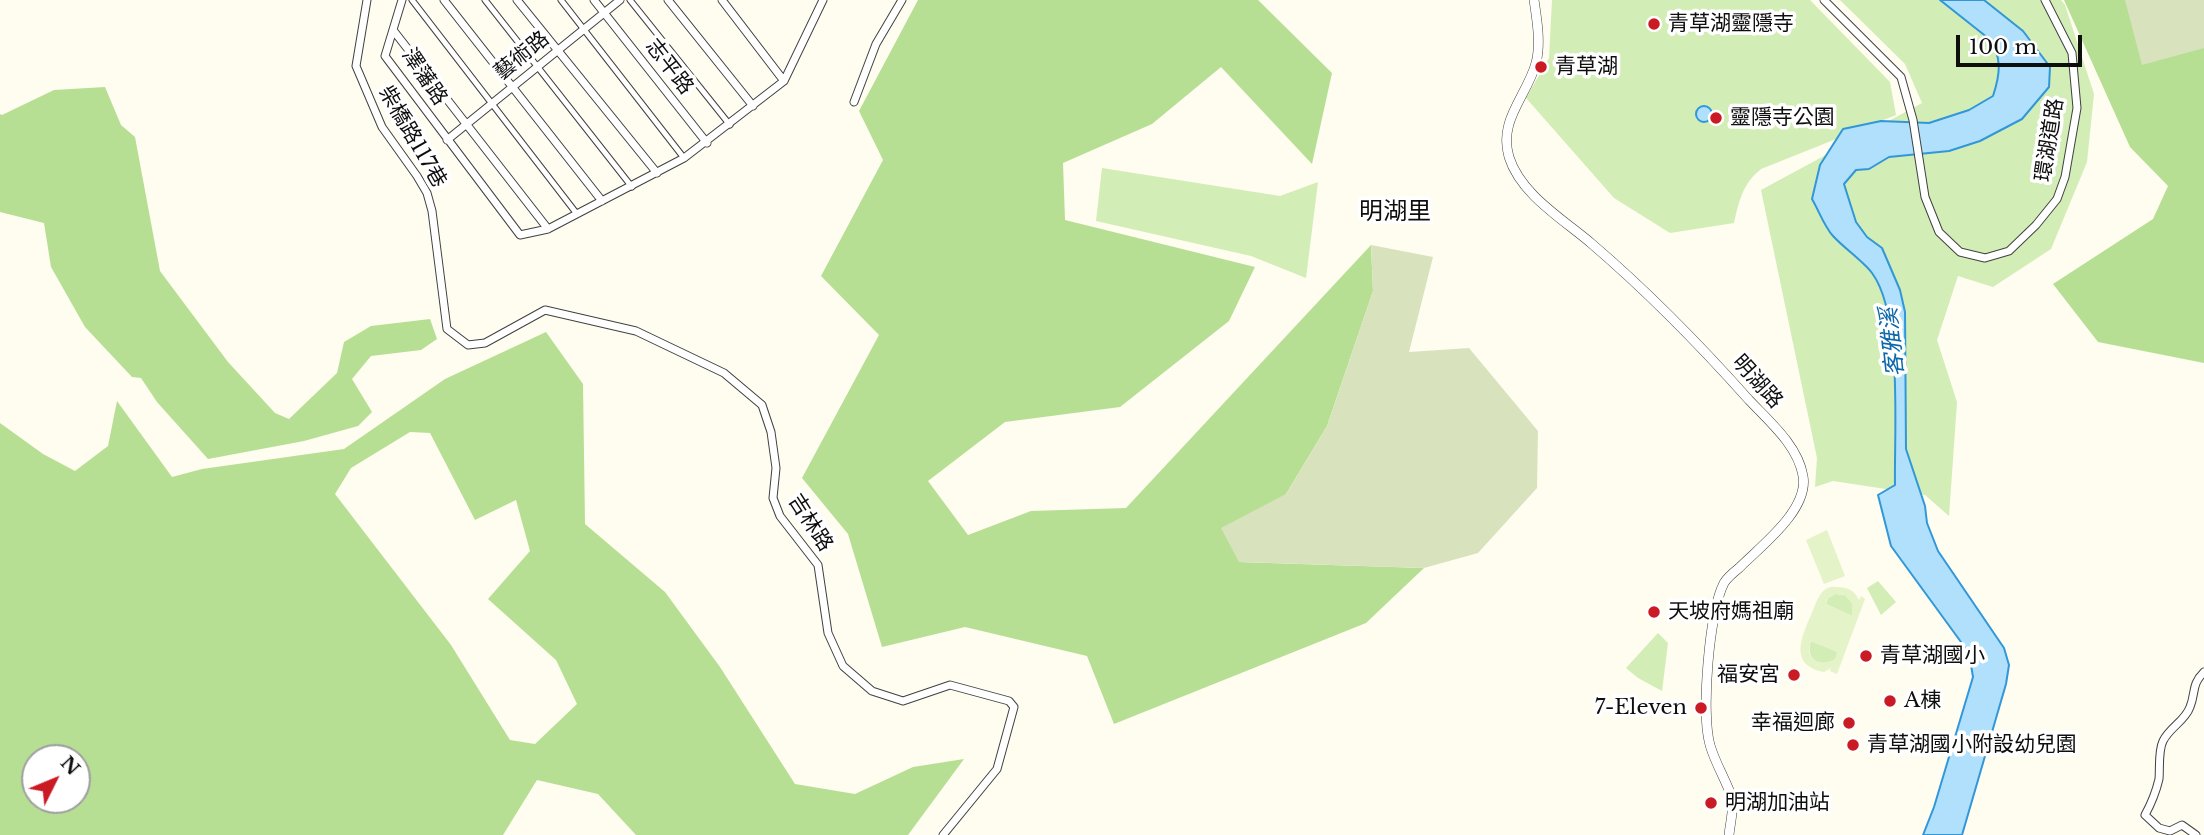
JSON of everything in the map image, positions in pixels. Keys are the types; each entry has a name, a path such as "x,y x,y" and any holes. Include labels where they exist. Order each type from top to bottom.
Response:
{"street":[{"name":"柴橋路117巷","path":"367,0 356,66 382,127 427,193 432,211 446,329 450,334"},
{"name":"澤藩路","path":"402,0 385,56 447,140"},
{"path":"412,0 577,214"},
{"path":"444,0 602,201"},
{"path":"485,0 632,187"},
{"path":"517,0 657,173"},
{"path":"561,0 684,158"},
{"path":"594,0 604,13"},
{"name":"藝術路","path":"447,140 621,0"},
{"path":"630,0 730,125"},
{"name":"志平路","path":"668,0 753,106"},
{"path":"722,0 784,81"},
{"path":"447,140 520,235 548,229 684,158 784,81 823,0"},
{"path":"854,102 876,44 902,0"},
{"name":"明湖路","path":"1534,0 1538,31 1537,61 1529,83 1512,112 1506,135 1509,158 1524,185 1658,304 1720,367 1788,444 1799,460 1804,480 1802,496 1795,511 1725,582 1713,618 1705,696 1709,742 1732,800 1729,835"},
{"name":"環湖道路","path":"1824,0 1901,77 1913,120 1925,197 1938,232 1960,252 1985,258 2009,251 2057,200 2065,177 2077,108 2072,53 2045,0"},
{"name":"志平路","path":"604,13 706,143"},
{"name":"澤藩路","path":"393,30 467,123"},
{"path":"467,123 548,229"},
{"name":"吉林路","path":"450,334 468,345 485,343 545,310 636,331 723,373 762,405 771,432 776,468 773,498 780,516 818,565 828,633 843,666 872,691 903,701 950,685 1009,701 1014,708 997,769 943,835"},
{"path":"2196,835 2182,825 2170,831 2159,828 2145,815 2154,798 2158,782 2161,743 2191,706 2194,683 2204,672"}],"green space":[{"path":"918,0 1258,0 1332,73 1312,164 1221,67 1152,124 1063,163 1065,220 1255,267 1229,321 1120,407 1005,422 928,481 968,535 1031,511 1126,508 1371,245 1373,291 1327,426 1286,494 1239,562 1424,568 1366,623 1114,724 1087,656 965,627 882,647 848,534 802,478 879,335 821,276 883,160 859,111"},
{"name":"靈隱寺公園","path":"1552,0 1810,0 1890,82 1896,115 1761,169 1746,186 1734,223 1670,233 1614,198 1526,98 1549,58"},
{"path":"1840,0 2061,0 2065,5 2094,94 2087,162 2051,249 1993,287 1958,276 1937,340 1957,402 1949,516 1925,495 1833,481 1815,487 1817,458 1761,190 1922,103 1905,64"},
{"path":"2064,0 2204,0 2204,363 2098,342 2053,284 2153,219 2168,186 2130,147"},
{"path":"2125,0 2204,0 2204,48 2142,65"},
{"path":"105,87 121,125 135,137 160,271 228,362 275,413 289,419 337,373 344,342 371,326 430,319 437,339 421,350 371,356 352,379 372,412 358,426 304,441 208,459 157,402 141,378 132,377 85,327 51,267 44,223 0,212 0,114 54,90"},
{"path":"1102,168 1280,196 1318,182 1306,278 1251,256 1096,221"},
{"path":"1371,245 1433,257 1409,352 1469,348 1538,431 1537,488 1478,553 1424,568 1239,562 1221,528 1286,494 1327,426 1373,291"},
{"path":"546,332 583,384 585,524 665,592 720,667 795,784 855,794 913,767 964,759 908,835 636,835 598,794 537,780 503,835 0,835 0,423 43,454 75,471 108,446 117,401 172,477 202,469 344,449 445,379","holes":["410,432 430,433 475,520 516,500 530,551 488,599 556,660 577,704 535,744 510,740 451,645 335,494 351,468"]},
{"path":"1827,530 1845,576 1824,584 1806,540"},
{"path":"1878,581 1896,602 1881,615 1867,588"},
{"path":"1829,587 1851,590 1859,600 1861,596 1865,599 1837,674 1830,671 1831,668 1824,672 1806,663 1802,657 1801,641 1819,596","holes":["1835,594 1845,595 1852,603 1852,616 1826,604 1828,598","1811,641 1837,652 1835,659 1824,663 1814,660 1809,647"]},
{"path":"1835,594 1845,595 1852,603 1852,616 1826,604 1828,598"},
{"path":"1658,633 1668,643 1662,691 1626,668"},
{"path":"1811,641 1838,652 1835,660 1824,663 1815,660 1810,653"}],"water":[{"name":"客雅溪","path":"1940,0 1984,0 2023,31 2050,67 2049,87 2022,119 1980,141 1949,151 1889,157 1869,169 1856,170 1844,184 1856,222 1867,237 1882,248 1900,290 1905,312 1906,449 1925,506 1927,523 1938,551 2004,648 2009,665 2006,684 1962,835 1923,835 1973,677 1969,653 1891,546 1878,495 1895,485 1895,375 1889,316 1882,292 1872,273 1833,236 1812,199 1820,165 1843,129 1881,121 1929,123 1969,110 1993,96 1999,66 1993,45"},
{"path":"1704,106 1710,108 1710,120 1704,122 1698,120 1696,114 1698,108"}],"place":[{"name":"青草湖靈隱寺","path":"1654,24"},
{"name":"青草湖","path":"1541,67"},
{"name":"靈隱寺公園","path":"1716,118"},
{"name":"天坡府媽祖廟","path":"1654,612"},
{"name":"青草湖國小","path":"1866,656"},
{"name":"福安宮","path":"1794,675"},
{"name":"A棟","path":"1890,701"},
{"name":"7-Eleven","path":"1701,708"},
{"name":"幸福迴廊","path":"1849,723"},
{"name":"青草湖國小附設幼兒園","path":"1853,745"},
{"name":"明湖加油站","path":"1711,803"}],"district":[{"name":"明湖里","path":"1395,212"}]}
